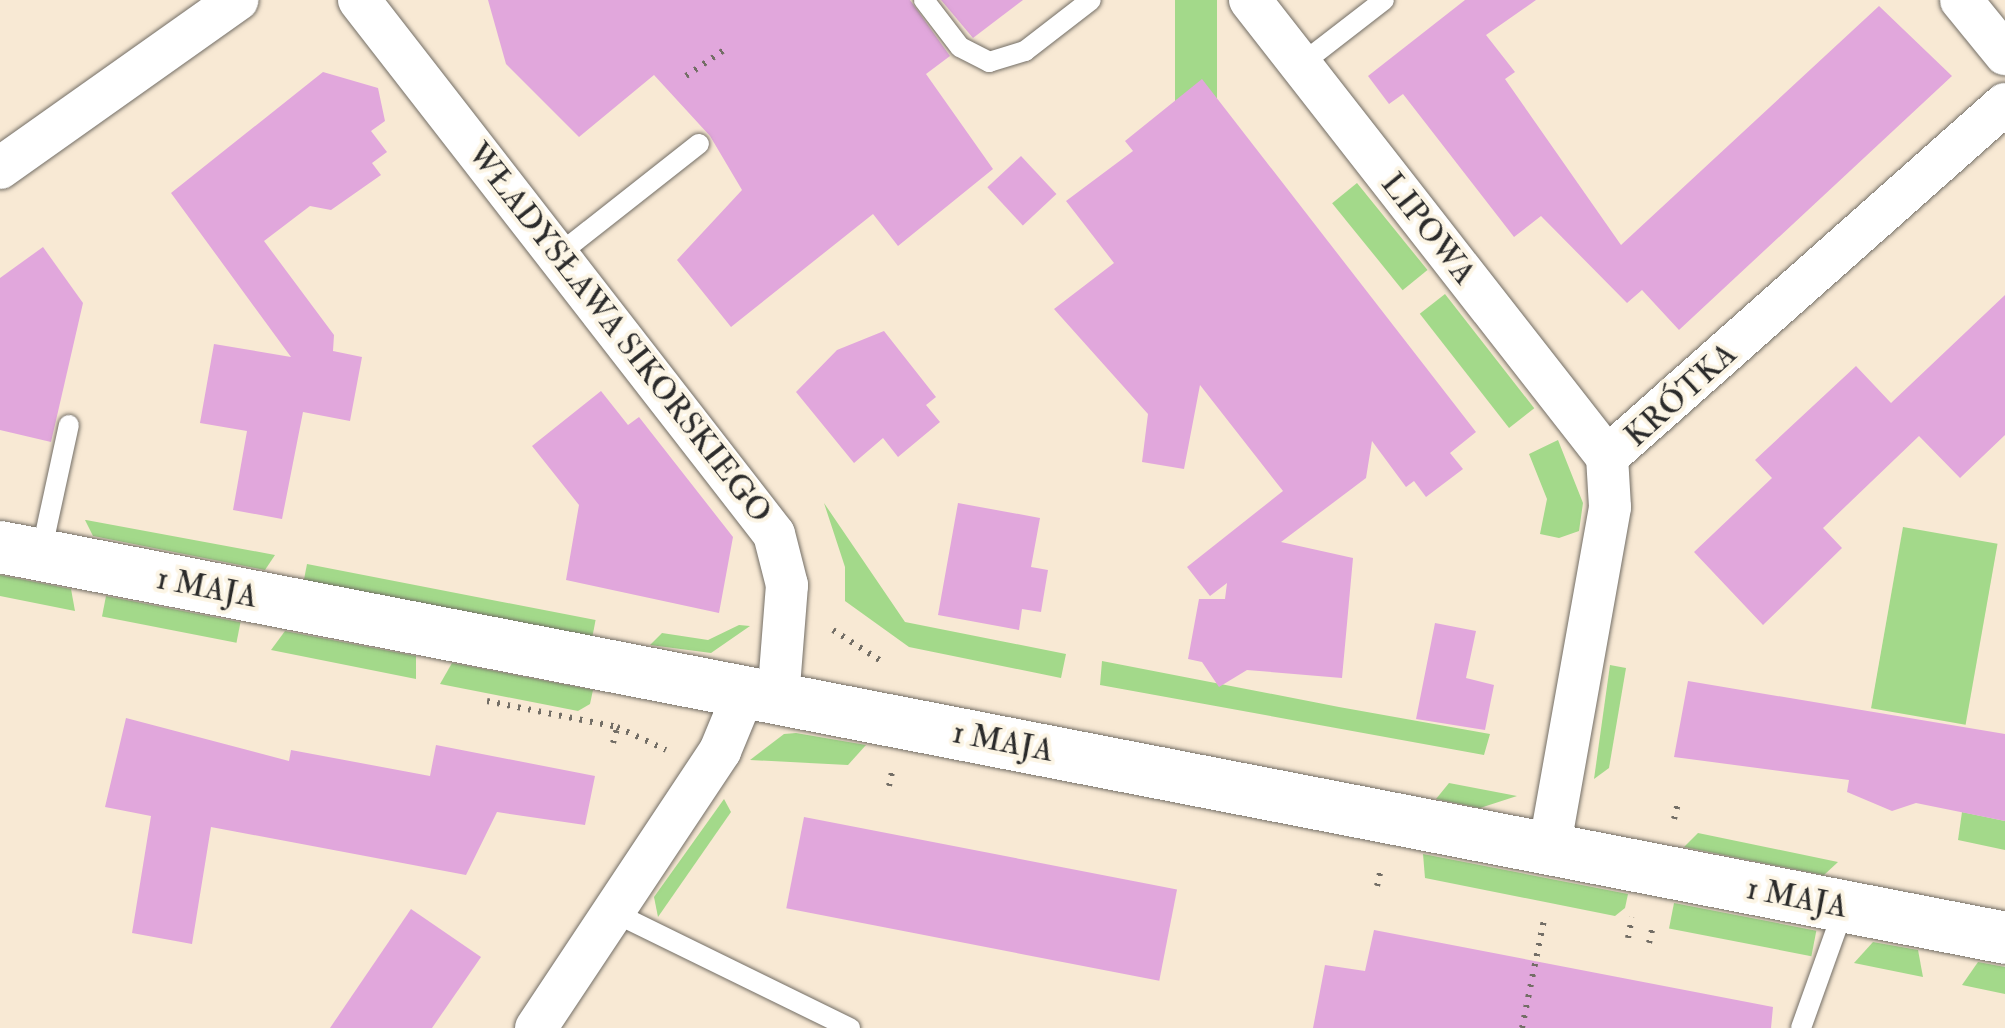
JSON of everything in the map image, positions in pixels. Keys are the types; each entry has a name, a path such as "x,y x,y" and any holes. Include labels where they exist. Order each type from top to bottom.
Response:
{"street":[{"path":"0,168 237,0"},
{"name":"WŁADYSŁAWA SIKORSKIEGO","path":"359,0 774,534 787,585 761,696 536,1028"},
{"name":"LIPOWA","path":"1250,0 1607,457"},
{"path":"1960,0 2005,54"},
{"name":"KRÓTKA","path":"1550,850 1610,506 1607,457 2005,104"},
{"name":"1 MAJA","path":"20,551 2005,938"}],"lane":[{"path":"924,0 960,47 989,62 1025,51 1091,0"},
{"path":"1300,64 1384,0"},
{"path":"560,254 699,144"},
{"path":"20,551 69,424"},
{"path":"1801,1028 1844,908"},
{"path":"613,912 850,1028"}],"path":[{"path":"686,76 727,48"},
{"path":"613,743 618,722"},
{"path":"603,724 618,722 660,749"},
{"path":"1522,1028 1544,920"}],"green space":[{"path":"1175,0 1217,0 1217,232 1175,232"},
{"path":"1357,183 1427,270 1403,290 1332,203"},
{"path":"1445,294 1534,408 1509,428 1420,314"},
{"path":"1558,440 1583,503 1579,531 1559,538 1540,534 1547,499 1529,454"},
{"path":"824,503 905,622 1066,654 1061,678 909,647 845,601 845,567"},
{"path":"85,520 275,555 265,570 93,536"},
{"path":"1903,527 1998,544 1966,725 1871,708"},
{"path":"307,564 596,620 592,637 304,581"},
{"path":"0,575 71,589 75,611 0,596"},
{"path":"106,596 240,622 236,643 102,617"},
{"path":"739,625 750,626 711,653 650,645 662,633 708,640"},
{"path":"285,631 416,656 416,679 271,650"},
{"path":"1102,661 1490,734 1484,755 1100,685"},
{"path":"452,663 593,690 590,704 578,711 440,684"},
{"path":"1610,665 1626,668 1609,768 1594,779"},
{"path":"784,734 866,745 848,765 750,760"},
{"path":"1449,783 1517,796 1480,808 1436,799"},
{"path":"724,799 731,812 658,917 654,897"},
{"path":"1962,812 2005,821 2005,850 1958,840"},
{"path":"1698,833 1838,862 1824,875 1684,847"},
{"path":"1423,854 1628,894 1625,908 1615,916 1425,878"},
{"path":"1674,903 1816,931 1811,956 1669,929"},
{"path":"1873,942 1918,950 1923,977 1854,963"},
{"path":"1978,962 2005,967 2005,994 1962,985"}],"building":[{"path":"488,0 910,0 950,56 926,74 993,169 898,246 873,214 731,327 677,260 742,190 710,136 654,75 579,137 506,64"},
{"path":"941,0 1023,0 973,38"},
{"path":"1465,0 1536,0 1486,35 1515,72 1505,79 1621,245 1879,6 1952,76 1679,330 1642,290 1627,303 1541,216 1514,237 1403,94 1389,104 1368,76"},
{"path":"323,72 378,88 385,121 371,131 387,152 372,163 381,175 331,210 310,206 264,241 334,335 333,351 362,357 350,421 303,412 282,519 233,510 247,431 200,423 214,344 291,357 171,193"},
{"path":"1202,79 1476,432 1450,453 1463,469 1426,497 1414,481 1406,487 1372,441 1366,478 1281,542 1353,558 1342,678 1247,670 1219,687 1202,662 1188,659 1199,599 1225,599 1227,583 1210,596 1187,567 1283,491 1200,385 1184,469 1142,462 1148,414 1054,309 1114,263 1066,201 1133,151 1125,141"},
{"path":"1021,156 1056,194 1023,225 987,187"},
{"path":"43,247 83,303 51,442 0,430 0,278"},
{"path":"2005,295 2005,435 1960,478 1919,436 1823,528 1842,548 1763,625 1694,552 1772,478 1755,460 1856,366 1891,403"},
{"path":"884,331 936,397 926,405 940,422 898,457 883,438 854,463 796,392 837,350"},
{"path":"601,391 628,425 639,417 733,537 719,613 566,580 579,505 532,446"},
{"path":"958,503 1040,518 1031,567 1048,570 1041,612 1022,609 1019,630 938,615"},
{"path":"1435,623 1476,631 1466,678 1494,685 1485,730 1416,719"},
{"path":"1688,681 2005,734 2005,821 1916,803 1892,811 1847,792 1849,780 1674,757"},
{"path":"126,718 289,761 291,750 430,776 436,745 595,776 585,825 497,812 466,875 211,827 192,944 132,933 151,816 105,807"},
{"path":"804,817 1177,890 1159,981 786,908"},
{"path":"411,909 481,957 432,1028 330,1028"},
{"path":"1374,930 1773,1007 1771,1028 1313,1028 1325,965 1365,971"}]}
